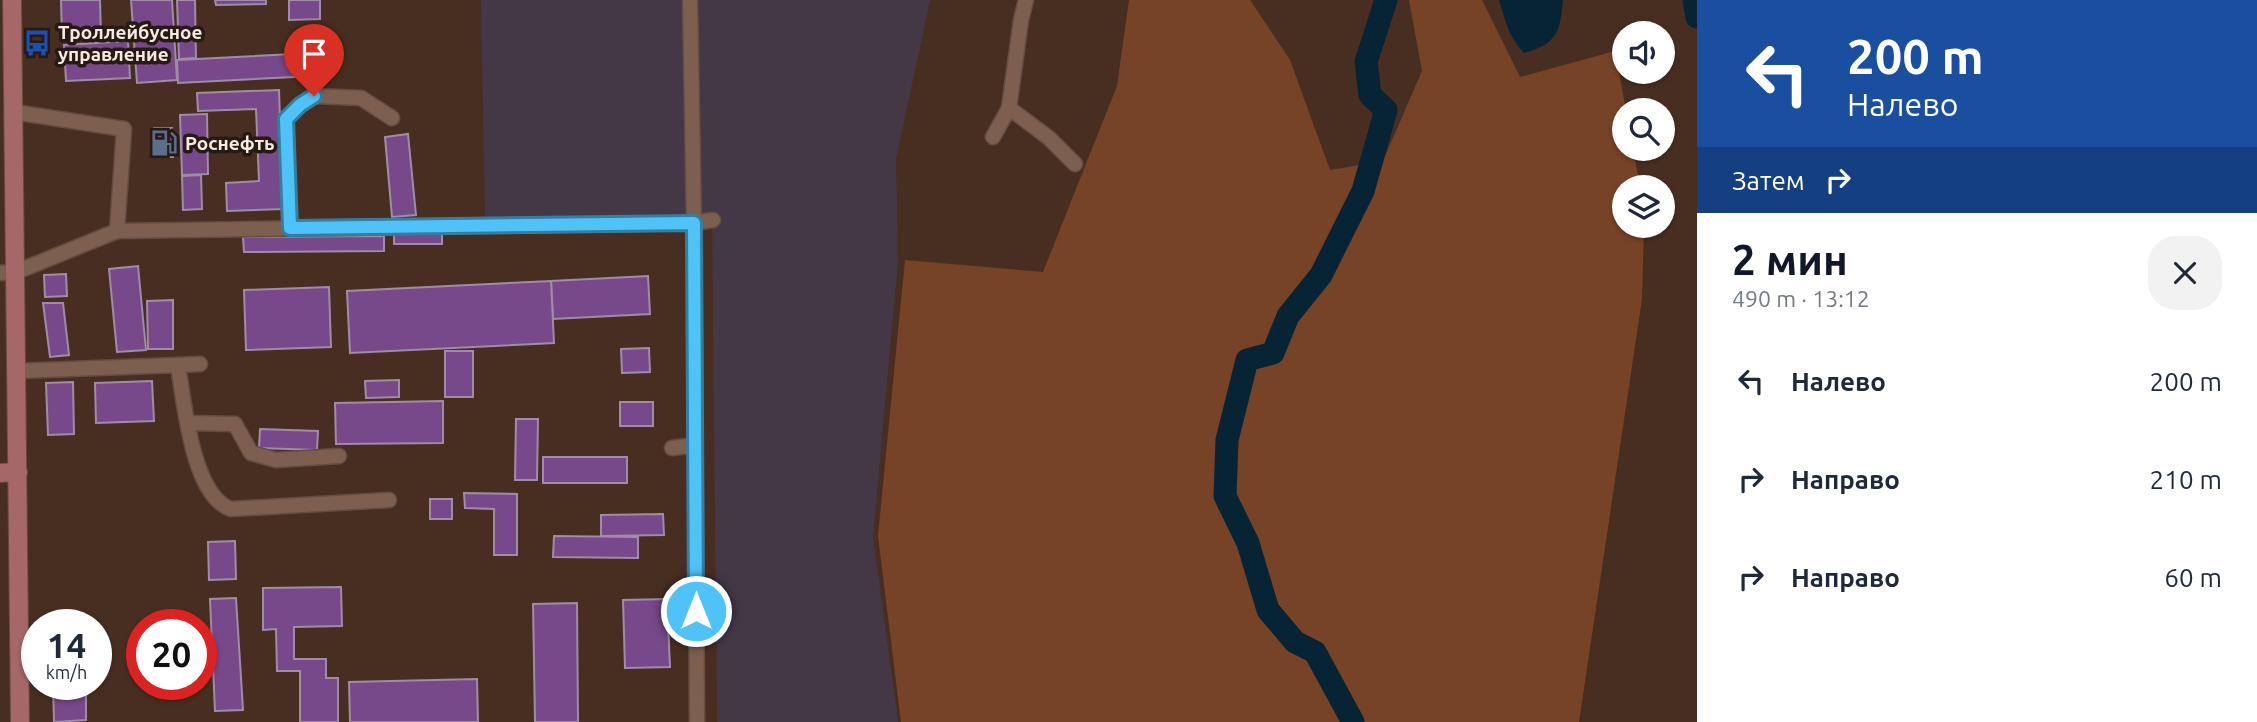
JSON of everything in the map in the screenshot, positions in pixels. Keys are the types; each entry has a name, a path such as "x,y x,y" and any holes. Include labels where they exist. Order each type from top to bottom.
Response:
{"main road":[{"path":"12,0 14,112 8,272 17,371 9,481 20,722"}],"street":[{"path":"690,0 697,722"},
{"path":"993,137 1009,108 1026,0"},
{"path":"290,228 286,119 314,96 361,97 392,118"},
{"path":"1009,108 1049,138 1075,164"},
{"path":"14,112 124,129 117,231"},
{"path":"8,272 117,231 694,223 713,220"},
{"path":"17,371 200,364"},
{"path":"178,365 199,471 221,505 231,509 390,500"},
{"path":"188,423 235,424 251,453 276,460 339,456"},
{"path":"672,448 695,445"}],"shaded area":[{"path":"481,0 930,0 896,159 898,260 873,537 898,722 717,722 712,214 485,220"},
{"path":"1129,0 1250,0 1290,60 1330,170 1383,161 1422,71 1409,0 1482,0 1520,77 1612,52 1612,84 1621,84 1624,98 1612,98 1612,161 1635,161 1638,175 1612,175 1612,238 1644,238 1642,299 1579,722 901,722 878,536 905,260 1043,272 1117,86"}],"water":[{"path":"1499,0 1563,0 1555,35 1544,45 1524,53 1511,35"}],"building":[{"path":"61,0 100,0 101,37 62,38"},
{"path":"131,0 172,0 177,80 137,83"},
{"path":"177,0 195,0 196,58 179,59"},
{"path":"215,0 266,0 266,4 216,5"},
{"path":"289,0 320,0 320,19 289,20"},
{"path":"128,41 130,78 66,81 64,45"},
{"path":"312,53 314,76 178,83 177,60"},
{"path":"279,90 283,209 227,211 226,183 259,181 256,109 198,111 197,93"},
{"path":"207,114 208,174 182,175 180,115"},
{"name":"Роснефть","path":"154,128 172,128 173,157 155,157"},
{"path":"408,134 416,215 392,217 385,137"},
{"path":"201,175 202,209 183,210 182,176"},
{"path":"442,230 442,244 394,244 394,231"},
{"path":"384,236 384,251 244,252 243,237"},
{"path":"138,266 146,350 117,352 109,269"},
{"path":"66,274 67,296 45,297 44,275"},
{"path":"648,276 650,314 553,319 551,281"},
{"path":"551,281 554,343 350,353 347,291"},
{"path":"329,287 331,347 246,350 244,290"},
{"path":"173,300 173,349 148,349 147,301"},
{"path":"43,303 63,303 69,355 50,357"},
{"path":"649,348 650,372 622,373 621,349"},
{"path":"445,351 473,351 473,397 445,397"},
{"path":"399,380 399,397 366,398 365,381"},
{"path":"152,381 154,421 96,423 95,383"},
{"path":"73,382 74,434 48,435 46,383"},
{"path":"443,401 443,443 336,444 335,403"},
{"path":"620,402 653,402 653,426 620,426"},
{"path":"516,419 538,419 537,480 515,480"},
{"path":"260,429 318,431 317,450 259,448"},
{"path":"543,457 627,457 627,483 543,483"},
{"path":"464,493 517,494 517,555 494,555 494,509 465,508"},
{"path":"430,499 452,499 452,519 430,519"},
{"path":"663,514 664,535 601,536 601,515"},
{"path":"554,536 638,537 638,558 553,557"},
{"path":"235,541 236,579 209,580 208,542"},
{"path":"341,587 342,626 294,627 294,659 326,659 326,678 338,678 338,722 300,722 300,671 277,671 276,629 263,630 263,588"},
{"path":"236,598 243,710 215,711 217,609 210,609 210,599"},
{"path":"667,599 670,667 625,668 623,600"},
{"path":"577,603 578,722 535,722 533,604"},
{"path":"477,679 478,722 350,722 349,682"},
{"path":"53,700 86,700 86,720 54,722"}],"waterway":[{"path":"1353,722 1315,652 1295,642 1268,610 1248,543 1225,496 1227,440 1247,360 1273,353 1288,316 1321,275 1363,191 1386,110 1370,95 1366,62 1386,0"},
{"path":"1694,0 1697,17"}],"place":[{"name":"Троллейбусное управление","path":"37,43"},
{"name":"Роснефть","path":"164,143"}],"route":[{"path":"314,96 286,119 290,228 694,223 696,611"}]}
